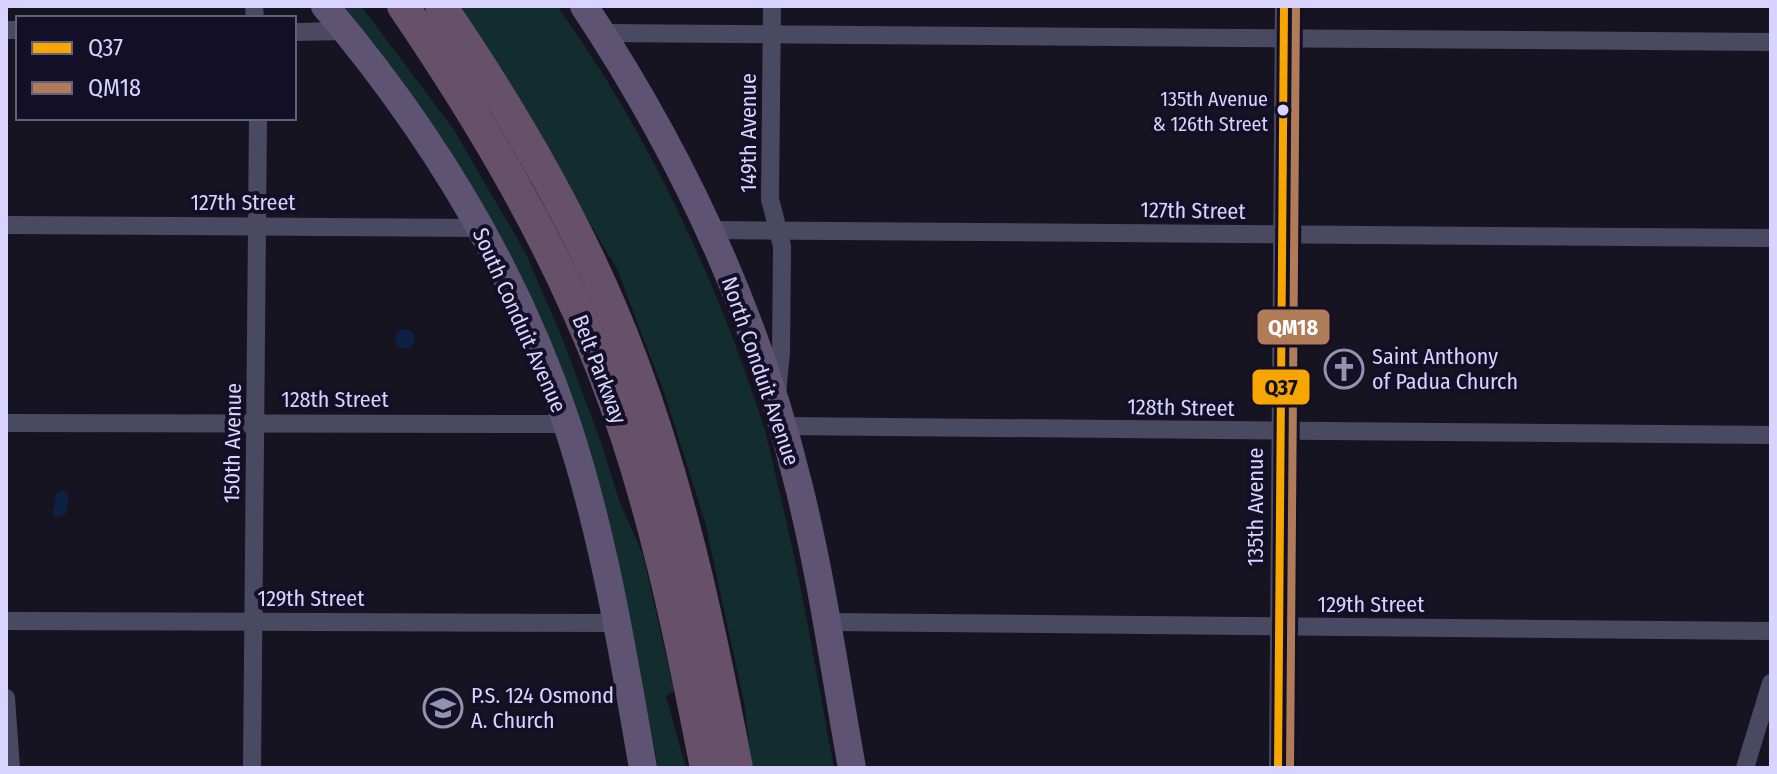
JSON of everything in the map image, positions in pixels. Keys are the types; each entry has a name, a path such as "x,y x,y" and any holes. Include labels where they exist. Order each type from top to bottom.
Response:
{"highway":[{"name":"Belt Parkway","path":"403,6 514,182 557,264 605,375 634,461 658,550 706,768"},
{"name":"Belt Parkway","path":"441,6 504,103 553,188 626,344 682,519 716,660 737,768"}],"main road":[{"name":"South Conduit Avenue","path":"325,6 413,119 480,228 531,332 567,424 593,517 643,768"},
{"name":"North Conduit Avenue","path":"584,6 661,131 710,230 746,316 779,414 805,512 852,768"}],"street":[{"name":"149th Avenue","path":"772,6 770,199 782,246 779,414"},
{"name":"135th Avenue","path":"1278,768 1284,6"},
{"path":"296,32 346,31"},
{"path":"602,33 1771,42"},
{"name":"150th Avenue","path":"252,768 258,120"},
{"name":"127th Street","path":"6,225 480,228"},
{"name":"127th Street","path":"710,230 1771,238"},
{"name":"128th Street","path":"779,414 1280,432 1771,435"},
{"name":"128th Street","path":"6,423 567,424"},
{"name":"129th Street","path":"6,621 616,623"},
{"name":"129th Street","path":"826,622 1771,631"},
{"path":"1745,768 1771,683"},
{"path":"6,698 11,768"}],"green space":[{"path":"339,6 361,6 454,130 525,252 561,335 619,500 643,555 674,691 666,696 686,768 658,768 615,544 588,449 512,263 443,140 383,58"},
{"path":"461,6 557,6 620,103 675,204 722,310 764,427 795,562 834,768 752,768 744,702 705,522 665,395 617,269"}],"water":[{"path":"405,329 412,332 415,339 412,346 405,349 398,346 395,339 398,332"},
{"path":"64,491 69,495 66,514 55,517 56,494"}],"transit line":[{"name":"Q37","path":"1278,768 1284,6"},
{"name":"QM18","path":"1290,768 1296,6"}],"place":[{"name":"135th Avenue & 126th Street","path":"1283,110"},
{"name":"Saint Anthony of Padua Church","path":"1344,369"},
{"name":"P.S. 124 Osmond A. Church","path":"443,708"}]}
